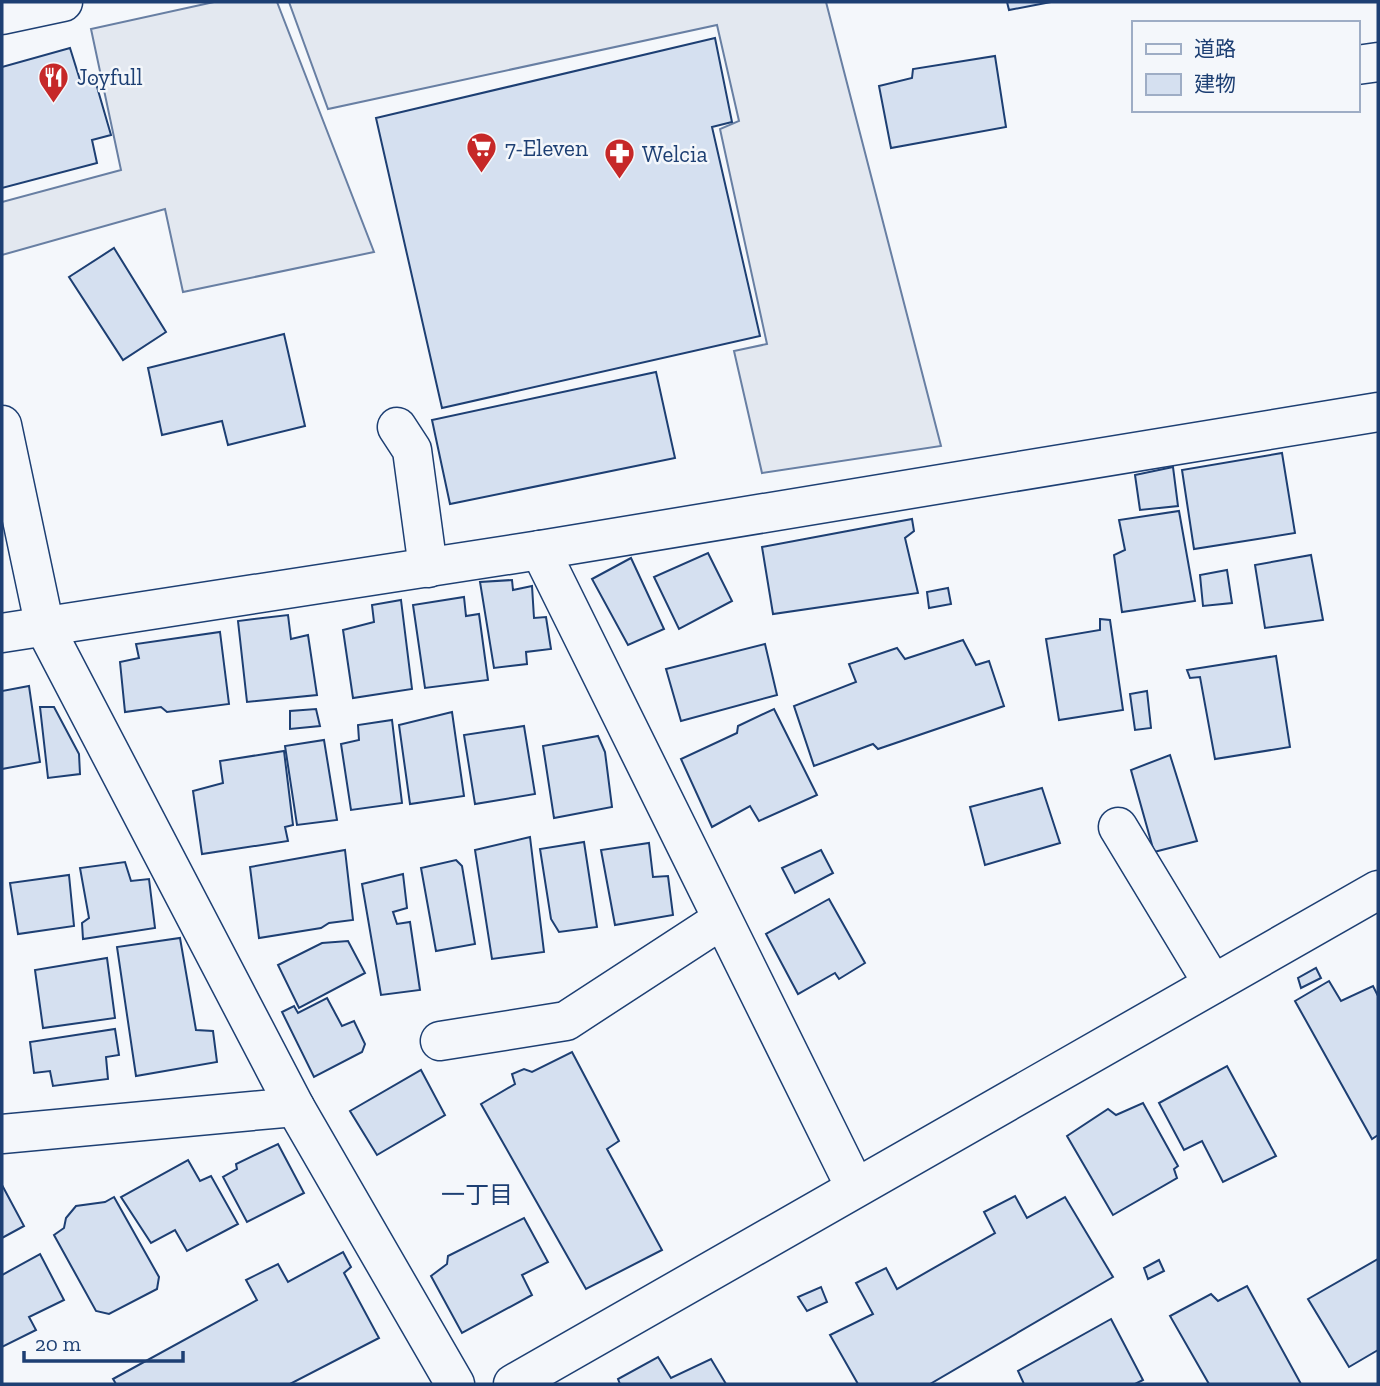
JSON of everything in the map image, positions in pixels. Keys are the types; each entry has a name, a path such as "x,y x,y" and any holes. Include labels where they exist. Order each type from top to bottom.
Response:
{"street":[{"path":"2,15 63,2"},
{"path":"1359,65 1378,62"},
{"path":"2,633 428,568 1378,412"},
{"path":"2,425 45,628 295,1107 455,1384"},
{"path":"397,427 412,450 428,568"},
{"path":"540,550 855,1187"},
{"path":"1118,827 1213,984"},
{"path":"513,1384 1378,890"},
{"path":"440,1041 566,1021 722,920"},
{"path":"2,1134 295,1107"}],"shaded area":[{"path":"214,2 277,2 374,252 183,292 165,209 2,255 2,202 121,170 91,29"},
{"path":"289,2 826,2 941,446 762,473 734,351 767,344 720,129 739,121 717,25 328,109"}],"building":[{"path":"1007,2 1051,2 1009,10"},
{"path":"715,38 732,122 712,127 760,336 442,408 376,118"},
{"path":"70,48 80,80 95,80 111,135 92,140 97,163 2,188 2,67"},
{"path":"995,56 1006,127 891,148 879,86 912,78 913,69"},
{"path":"114,248 166,332 123,360 69,277"},
{"path":"284,334 305,426 228,445 222,421 162,435 148,368"},
{"path":"656,372 675,458 450,504 432,420"},
{"path":"1282,453 1295,533 1194,549 1182,470"},
{"path":"1173,467 1178,506 1140,510 1135,475"},
{"path":"1179,511 1195,601 1122,612 1114,555 1125,550 1119,520"},
{"path":"912,519 914,531 905,538 918,593 773,614 762,547"},
{"path":"708,553 732,601 679,629 654,577"},
{"path":"1311,555 1323,620 1265,628 1255,565"},
{"path":"631,558 664,629 628,645 592,579"},
{"path":"1227,570 1232,603 1203,606 1200,575"},
{"path":"512,580 513,590 532,586 534,618 546,617 551,649 526,652 527,664 494,668 480,582"},
{"path":"948,588 951,604 929,608 927,592"},
{"path":"464,597 466,616 479,614 488,680 425,688 413,605"},
{"path":"401,600 412,689 353,698 343,630 374,622 372,605"},
{"path":"288,615 291,639 308,635 317,695 247,702 238,621"},
{"path":"1100,619 1110,620 1123,710 1059,720 1046,639 1100,630"},
{"path":"220,632 229,704 167,712 161,707 125,712 120,662 139,658 136,644"},
{"path":"963,640 976,665 989,661 1004,706 878,749 873,744 814,766 794,706 856,682 849,664 897,648 905,659"},
{"path":"765,644 777,695 681,721 666,669"},
{"path":"1276,656 1290,747 1215,759 1200,677 1190,678 1187,670"},
{"path":"29,686 40,762 2,769 2,691"},
{"path":"1147,691 1151,728 1135,730 1130,694"},
{"path":"40,707 54,707 79,754 80,774 48,778"},
{"path":"316,709 320,726 290,729 290,711"},
{"path":"774,709 817,795 759,821 750,806 712,827 681,759 737,733 738,726"},
{"path":"452,712 464,796 410,804 399,725"},
{"path":"392,720 402,803 351,810 341,744 359,740 358,725"},
{"path":"524,726 535,794 475,804 464,735"},
{"path":"598,736 605,752 612,807 554,818 543,746"},
{"path":"324,740 337,820 297,825 285,746"},
{"path":"284,751 293,825 285,827 288,841 202,854 193,791 223,783 220,761"},
{"path":"1170,755 1197,841 1154,852 1131,770"},
{"path":"1042,788 1060,843 985,865 970,807"},
{"path":"530,837 544,952 492,959 475,850"},
{"path":"584,842 597,927 559,932 551,919 540,849"},
{"path":"649,843 653,877 668,876 673,915 615,925 601,850"},
{"path":"345,850 353,920 259,938 250,867"},
{"path":"821,850 833,873 795,893 782,868"},
{"path":"456,860 462,866 475,944 436,951 421,868"},
{"path":"125,862 131,881 149,879 155,928 83,939 82,923 89,918 80,868"},
{"path":"403,874 407,908 393,912 397,924 410,922 420,990 381,995 362,884"},
{"path":"69,875 74,926 18,934 10,883"},
{"path":"829,899 865,963 839,979 835,973 798,994 766,934"},
{"path":"180,938 196,1030 213,1031 217,1062 136,1076 117,947"},
{"path":"348,941 365,973 299,1008 278,965 322,943"},
{"path":"107,958 115,1018 43,1028 35,970"},
{"path":"1316,968 1321,978 1301,988 1298,978"},
{"path":"1329,981 1341,1001 1373,986 1378,996 1378,1135 1372,1139 1295,1001"},
{"path":"327,998 342,1026 354,1021 365,1044 362,1052 314,1077 282,1012 294,1006 298,1013"},
{"path":"115,1029 119,1055 106,1057 108,1079 53,1086 50,1071 34,1073 30,1042"},
{"path":"572,1052 619,1141 607,1149 662,1250 586,1289 481,1104 515,1084 512,1074 524,1069 532,1072"},
{"path":"1227,1066 1276,1156 1223,1182 1202,1141 1184,1150 1159,1103"},
{"path":"421,1070 445,1115 377,1155 350,1111"},
{"path":"1143,1103 1178,1166 1174,1169 1177,1178 1113,1215 1067,1136 1108,1109 1116,1115"},
{"path":"278,1144 304,1193 247,1222 223,1177 237,1169 236,1164"},
{"path":"188,1160 200,1181 211,1176 238,1224 187,1251 175,1230 151,1243 121,1197"},
{"path":"2,1185 24,1226 2,1238"},
{"path":"1015,1196 1027,1218 1065,1197 1113,1277 930,1384 858,1384 830,1335 873,1314 856,1283 886,1268 897,1289 995,1233 984,1212"},
{"path":"114,1197 159,1277 157,1289 109,1314 96,1311 54,1235 64,1228 66,1218 76,1206 105,1202"},
{"path":"524,1218 548,1262 522,1275 532,1295 462,1333 431,1276 447,1264 448,1256"},
{"path":"343,1252 351,1267 344,1273 379,1338 290,1384 116,1384 113,1379 257,1300 246,1280 278,1264 288,1282"},
{"path":"40,1254 64,1300 29,1317 36,1330 2,1347 2,1275"},
{"path":"1378,1259 1378,1350 1349,1367 1308,1299"},
{"path":"1159,1260 1164,1271 1148,1279 1144,1268"},
{"path":"1247,1286 1301,1384 1209,1384 1170,1316 1211,1294 1218,1301"},
{"path":"821,1287 827,1302 807,1311 798,1297"},
{"path":"1111,1319 1143,1380 1135,1384 1024,1384 1018,1371"},
{"path":"658,1357 671,1378 711,1359 726,1384 620,1384 618,1379"}],"place":[{"name":"Joyfull","path":"54,104"},
{"name":"7-Eleven","path":"482,175"},
{"name":"Welcia","path":"619,181"}],"district":[{"name":"一丁目","path":"477,1195"}]}
